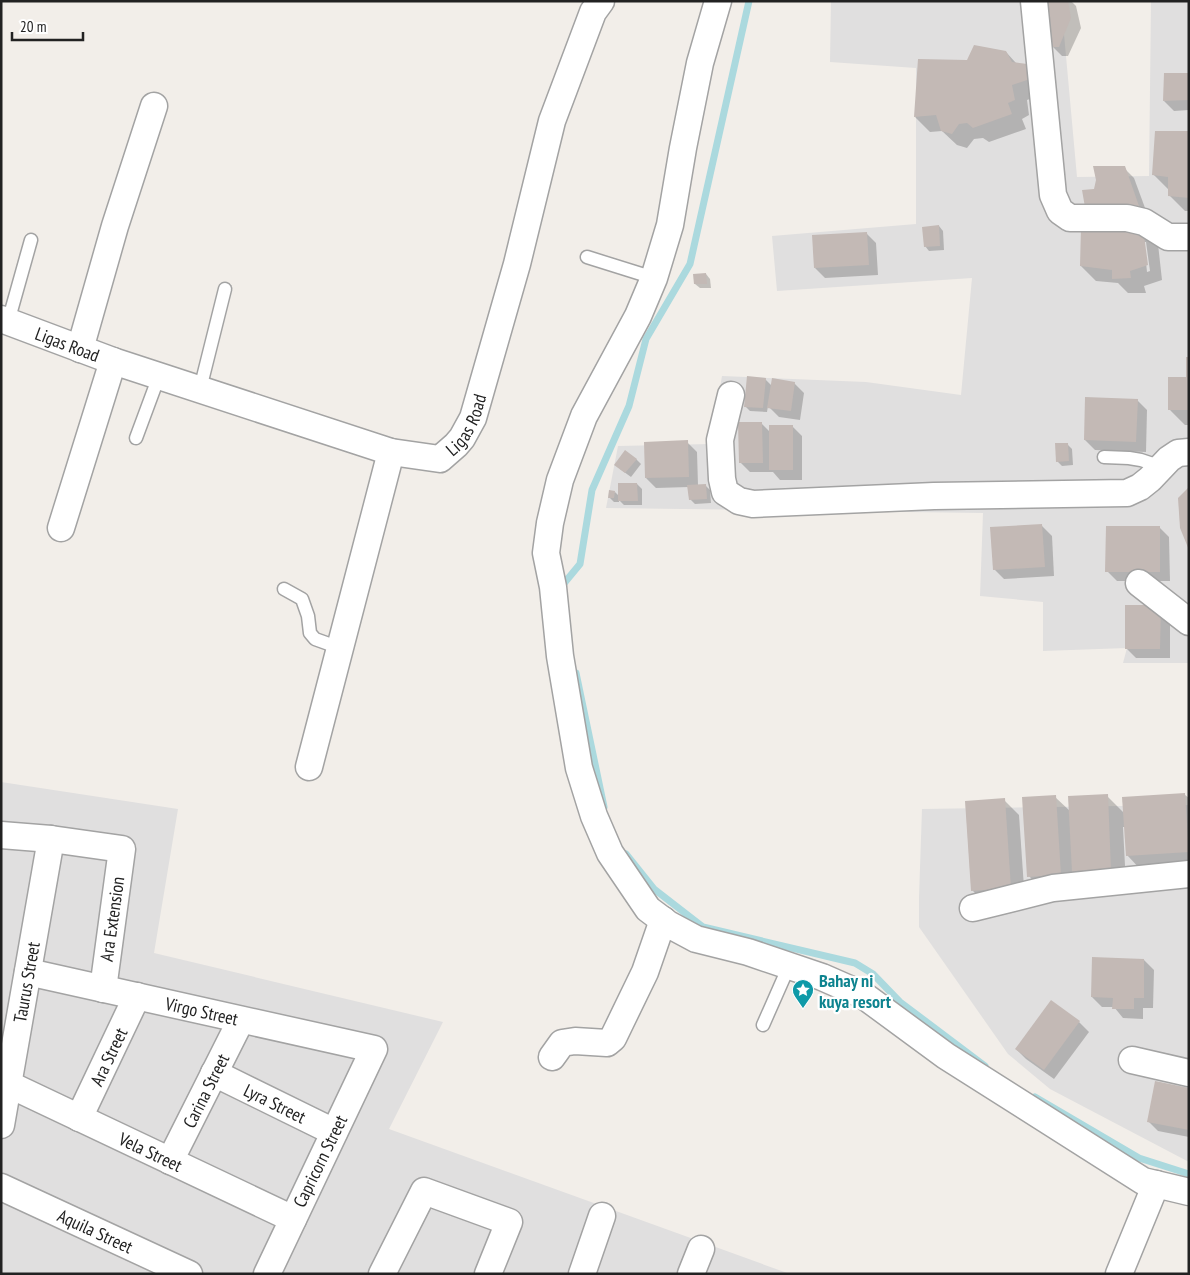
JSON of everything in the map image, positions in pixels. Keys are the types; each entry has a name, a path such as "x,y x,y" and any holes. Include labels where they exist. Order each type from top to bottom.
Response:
{"street":[{"name":"Ligas Road","path":"4,321 113,361 391,452 440,459 462,438 473,418 517,264 552,121 593,12 601,1"},
{"path":"718,1 700,64 670,226 654,278 638,316 584,416 560,480 550,523 546,553 553,587 560,656 579,768 594,816 610,854 648,909 663,920 696,939 748,952 790,966 822,977 863,995 970,1072 1143,1181 1189,1192"},
{"path":"1034,1 1054,195 1060,211 1070,218 1127,218 1144,222 1168,238 1189,237"},
{"path":"80,349 115,226 154,106"},
{"path":"60,528 113,361"},
{"path":"731,395 720,440 722,479 725,492 739,502 753,504 934,496 1127,493 1150,480 1169,459 1178,453 1189,452"},
{"path":"310,767 391,452"},
{"path":"1139,582 1189,622"},
{"path":"1,835 50,840"},
{"name":"Ara Extension","path":"50,840 122,849 103,989"},
{"name":"Taurus Street","path":"1,1126 50,840"},
{"path":"973,908 1053,888 1189,874"},
{"path":"552,1056 562,1043 575,1041 607,1043 613,1038 645,972 663,920"},
{"name":"Virgo Street","path":"28,972 374,1049"},
{"name":"Ara Street","path":"79,1118 137,996"},
{"name":"Carina Street","path":"170,1161 241,1020"},
{"name":"Capricorn Street","path":"267,1274 374,1049"},
{"path":"1132,1060 1189,1073"},
{"name":"Lyra Street","path":"214,1073 334,1132"},
{"name":"Vela Street","path":"8,1084 293,1219"},
{"path":"1119,1274 1156,1184"},
{"name":"Aquila Street","path":"1,1187 189,1274"},
{"path":"382,1274 424,1191 509,1222 488,1274"},
{"path":"582,1274 602,1216"},
{"path":"691,1274 701,1249"}],"lane":[{"path":"4,321 31,240"},
{"path":"588,258 654,278"},
{"path":"200,389 225,289"},
{"path":"136,438 158,376"},
{"path":"1104,457 1141,460 1162,467"},
{"path":"284,589 302,599 308,616 310,632 315,639 340,648"},
{"path":"763,1025 790,966"}],"shaded area":[{"path":"831,1 1061,1 1077,177 1149,176 1151,1 1189,1 1189,663 1123,663 1127,648 1043,651 1043,602 980,596 983,513 606,508 618,446 710,444 722,376 866,382 961,395 972,278 777,291 772,236 916,224 916,68 830,62"},
{"path":"1,782 178,809 154,953 443,1022 389,1129 790,1274 1,1274"},
{"path":"1189,805 1189,1162 1050,1089 1008,1054 919,927 919,898 922,809"}],"building":[{"path":"1043,1 1068,1 1071,18 1059,47 1051,47"},
{"path":"974,45 1006,51 1012,62 1027,64 1030,79 1012,85 1015,100 1008,103 1012,114 973,128 967,123 959,124 952,134 941,131 936,115 914,117 918,59 967,60"},
{"path":"1164,73 1189,73 1189,100 1163,101"},
{"path":"1155,131 1189,131 1189,198 1168,196 1168,177 1152,175"},
{"path":"1093,166 1125,166 1139,206 1086,213 1082,190 1094,189 1096,180"},
{"path":"939,225 940,246 924,247 922,227"},
{"path":"1081,227 1143,228 1148,265 1130,271 1131,278 1112,279 1112,270 1080,266"},
{"path":"867,232 869,265 814,268 812,235"},
{"path":"706,273 707,284 694,284 693,274"},
{"path":"1186,357 1189,357 1189,410 1168,410 1168,377 1186,377"},
{"path":"747,376 766,378 763,408 744,407"},
{"path":"772,378 795,382 791,411 767,408"},
{"path":"1085,397 1138,399 1136,442 1084,440"},
{"path":"738,422 762,422 763,463 739,463"},
{"path":"769,425 793,425 793,470 769,470"},
{"path":"688,440 689,477 645,478 644,442"},
{"path":"1055,443 1068,443 1069,461 1056,462"},
{"path":"625,450 637,459 625,473 614,465"},
{"path":"618,483 637,483 638,501 618,501"},
{"path":"706,484 707,499 689,500 687,485"},
{"path":"1189,487 1189,550 1180,528 1178,498"},
{"path":"609,490 615,491 614,498 608,498"},
{"path":"1042,524 1045,567 993,570 990,527"},
{"path":"1106,526 1160,526 1160,572 1105,572"},
{"path":"1125,605 1161,605 1160,649 1125,649"},
{"path":"1185,793 1189,852 1126,856 1122,797"},
{"path":"1108,794 1111,871 1072,872 1068,796"},
{"path":"1056,795 1061,875 1027,877 1022,797"},
{"path":"1005,798 1011,888 971,891 965,801"},
{"path":"1092,957 1144,959 1144,998 1134,998 1134,1009 1112,1009 1113,998 1091,997"},
{"path":"1051,1000 1080,1021 1044,1070 1015,1049"},
{"path":"1155,1081 1189,1088 1189,1130 1147,1122"}],"waterway":[{"path":"561,587 580,564 592,490 629,406 646,339 690,264 749,1"},
{"path":"576,673 604,807"},
{"path":"626,854 654,889 703,927 855,963 873,974 900,1002 985,1066"},
{"path":"1035,1097 1139,1158 1189,1174"}],"place":[{"name":"Bahay ni kuya resort","path":"803,1009"}]}
